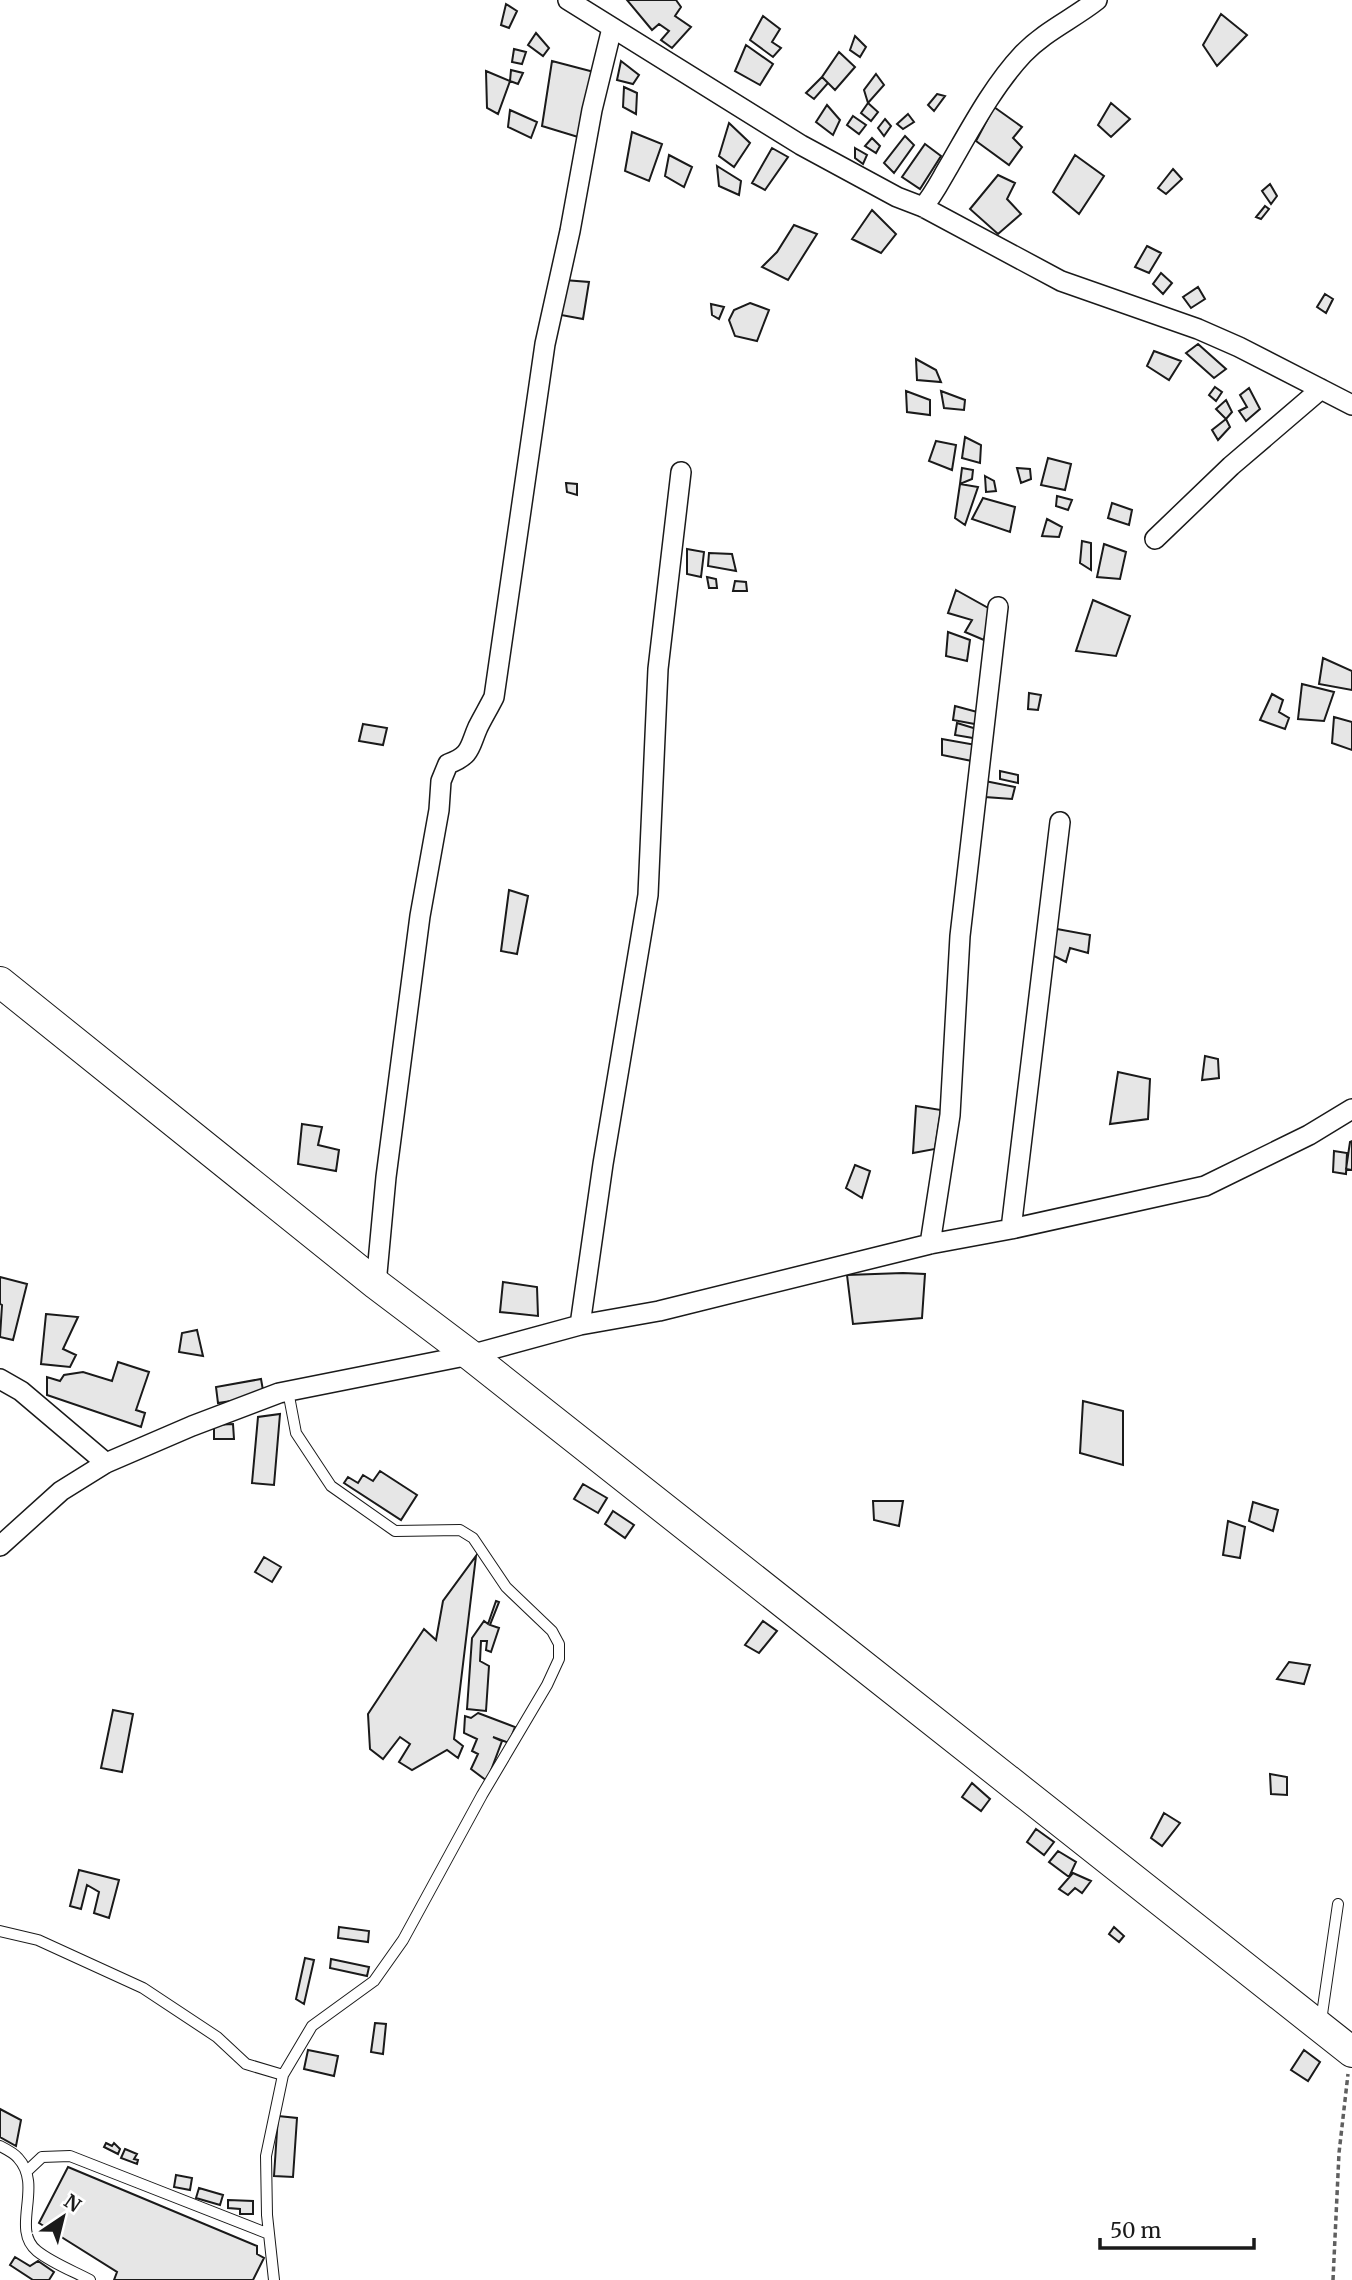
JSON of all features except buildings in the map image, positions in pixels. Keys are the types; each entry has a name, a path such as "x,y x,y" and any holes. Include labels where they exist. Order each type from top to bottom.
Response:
{"main road":[{"path":"0,982 376,1284 470,1355 1351,2051"}],"street":[{"path":"569,0 801,145 897,197 923,207 1061,281 1198,329 1352,405"},
{"path":"923,207 936,191 991,94 1023,54 1043,35 1076,17 1097,0"},
{"path":"376,1284 388,1164 420,916 439,810 441,781 448,764 461,759 471,749 494,697 545,344 570,231 592,110 612,28"},
{"path":"1155,539 1231,466 1321,388"},
{"path":"580,1325 603,1164 648,895 658,669 681,472"},
{"path":"930,1244 950,1115 960,936 998,607"},
{"path":"1011,1229 1060,822"},
{"path":"0,1546 61,1491 106,1463 279,1393 470,1355 580,1325 659,1311 930,1244 1205,1186 1309,1135 1352,1109"},
{"path":"0,1379 21,1391 106,1463"}],"lane":[{"path":"274,2280 266,2156 283,2075 312,2026 374,1981 403,1940 482,1795 547,1685 559,1659 559,1644 552,1631 506,1587 473,1538 460,1530 396,1531 331,1486 296,1433 288,1391"},
{"path":"1320,2029 1338,1904"},
{"path":"0,1931 38,1940 142,1988 217,2037 246,2064 283,2075"},
{"path":"0,2146 18,2158 26,2172 30,2185 26,2233 35,2249 90,2280"},
{"path":"26,2172 42,2157 70,2156 269,2234"}],"path":[{"path":"1333,2280 1339,2153 1351,2051"}]}
